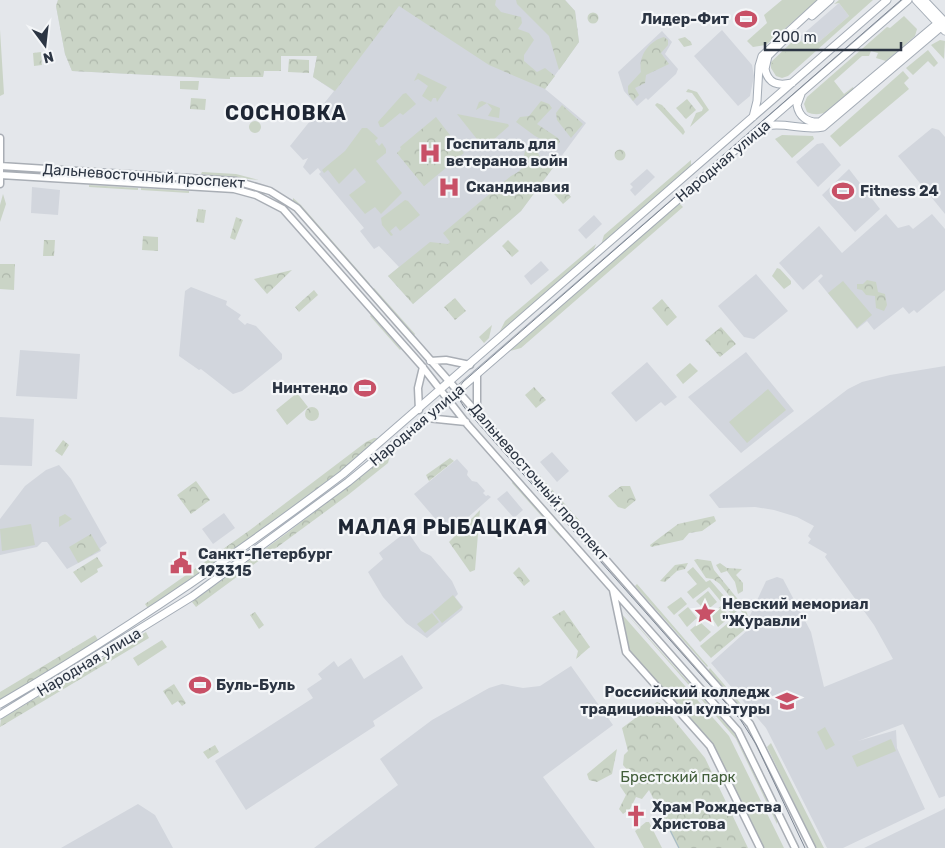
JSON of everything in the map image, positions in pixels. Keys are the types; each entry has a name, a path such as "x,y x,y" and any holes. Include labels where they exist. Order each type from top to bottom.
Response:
{"main road":[{"path":"753,117 757,101 759,66 762,56 823,0"},
{"path":"792,83 777,85 772,83 766,74 766,60 770,53 830,0"},
{"name":"Народная улица","path":"0,704 136,622 216,568 343,474 441,391 887,0"},
{"name":"Народная улица","path":"0,715 193,596 334,493 427,418 908,0"},
{"path":"916,0 943,25"},
{"path":"924,0 943,25"},
{"path":"801,93 797,105 801,116 812,122 826,119 943,25"},
{"path":"765,126 781,124 813,128 823,126 943,25"}],"street":[{"path":"0,138 0,184"},
{"name":"Дальневосточный проспект","path":"1,165 236,181 270,191 297,208 750,724 759,737 812,848"},
{"name":"Дальневосточный проспект","path":"1,176 234,190 266,199 290,215 423,367 466,422 738,731 795,848"},
{"path":"430,361 446,360 470,365"},
{"path":"419,410 418,388 423,367"},
{"path":"477,374 476,404 478,412"},
{"path":"427,418 466,422"},
{"path":"613,588 626,652 710,746 760,848"}],"shaded area":[{"path":"58,0 565,0 575,11 579,42 545,89 586,123 521,211 413,304 388,276 399,267 379,246 374,249 360,231 364,228 319,174 321,172 318,168 310,175 303,167 308,158 303,160 290,146 334,91 313,77 317,56 281,56 281,71 264,71 263,77 230,77 230,79 72,71 65,54 56,6"},
{"path":"839,3 849,16 819,42 795,41"},
{"path":"722,30 752,65 754,76 750,96 738,106 694,56"},
{"path":"662,31 672,42 665,54 678,69 676,74 648,100 646,98 637,106 624,91 618,72"},
{"path":"932,128 939,130 945,137 945,214 898,156"},
{"path":"823,143 841,165 818,187 796,162 817,144"},
{"path":"647,169 655,177 635,196 630,190 633,187 630,184"},
{"path":"849,169 880,209 855,232 822,195"},
{"path":"32,187 60,190 58,215 31,213"},
{"path":"886,214 898,228 909,225 913,229 932,214 945,229 945,290 917,313 914,310 909,314 903,307 874,330 867,321 857,329 818,281 823,276 821,274 803,290 779,263 819,226 842,253"},
{"path":"594,215 602,224 586,239 578,230"},
{"path":"541,261 549,270 531,285 524,276"},
{"path":"756,274 788,311 754,339 744,337 718,306"},
{"path":"191,287 227,301 226,305 241,315 238,319 245,325 247,323 256,326 282,354 282,359 242,391 233,394 201,369 199,370 179,356 185,291"},
{"path":"20,350 80,354 77,399 16,396"},
{"path":"746,352 794,411 741,453 688,397"},
{"path":"647,362 677,397 665,406 661,402 636,422 611,393"},
{"path":"945,366 945,796 939,798 903,724 858,741 896,730 897,748 925,809 843,848 827,848 766,728 711,663 751,627 747,622 766,581 777,577 783,579 811,632 824,687 893,659 874,625 825,557 827,554 808,543 811,539 808,536 814,526 797,517 774,510 755,507 719,508 709,495 848,389 862,382 890,375"},
{"path":"0,417 34,419 32,466 0,465"},
{"path":"552,452 569,471 557,482 540,462"},
{"path":"457,459 468,471 467,475 472,481 477,482 485,491 483,493 486,496 491,497 448,535 446,524 438,522 414,494"},
{"path":"59,465 71,479 107,543 100,548 101,551 67,569 47,542 42,542 37,547 0,555 0,519 25,486 46,470"},
{"path":"507,491 523,510 514,518 497,499"},
{"path":"224,513 235,528 213,544 202,529"},
{"path":"407,531 421,551 431,556 452,581 458,594 455,597 463,607 462,610 427,638 406,623 383,597 368,572 383,559 379,553"},
{"path":"402,655 423,688 373,721 375,726 246,810 215,761 313,698 307,689 322,679 318,674 334,661 338,667 351,658 364,679"},
{"path":"571,666 613,725 543,777 595,848 314,848 398,785 380,759 432,720 489,688 502,684 523,688 540,686"},
{"path":"138,804 155,815 173,848 61,848"},
{"path":"944,809 945,848 864,848"}],"green space":[{"path":"58,0 496,0 495,5 501,12 521,17 522,23 518,29 529,33 534,40 524,55 524,61 537,72 545,68 555,76 545,89 489,65 399,6 335,91 313,77 317,56 281,56 281,71 264,71 263,77 230,77 230,79 72,71 65,54 56,6"},
{"path":"516,0 565,0 575,11 579,42 559,70 549,36 517,4"},
{"path":"782,0 818,0 766,45 753,47 747,41 767,23 764,15"},
{"path":"839,0 873,0 788,76 782,78 776,76 771,68 771,62 793,41 819,42 849,16 839,3 834,4"},
{"path":"593,12 599,18 593,24 587,18"},
{"path":"904,16 917,29 915,36 886,61 876,58 878,53 871,51 869,56 862,56 834,81 844,94 853,87 854,89 827,112 814,114 807,112 804,104 807,97 887,27 890,28"},
{"path":"0,30 4,94 0,96"},
{"path":"664,37 668,40 668,45 661,53 669,64 646,75 645,83 635,88 639,95 633,101 628,93 628,86 641,72 643,55 649,46"},
{"path":"685,37 692,45 684,47 678,39"},
{"path":"940,40 945,41 944,59 931,45"},
{"path":"787,50 790,51 790,56 780,65 779,71 774,71 772,63 776,62 777,57 783,56"},
{"path":"928,50 938,63 934,67 928,61 913,75 906,68"},
{"path":"41,52 42,65 34,66 33,53"},
{"path":"289,59 309,60 309,73 288,72"},
{"path":"903,71 909,78 904,83 909,89 840,147 830,136"},
{"path":"418,73 447,87 437,102 436,98 433,98 431,102 422,96 428,86 418,79 414,81"},
{"path":"180,81 199,81 198,90 180,89"},
{"path":"688,89 697,92 709,110 690,127 696,113 702,111 703,108 692,93 686,92"},
{"path":"406,93 416,104 403,115 400,113 383,127 380,127 378,122"},
{"path":"191,98 206,99 205,110 190,109"},
{"path":"687,99 696,110 686,119 676,108"},
{"path":"482,101 500,108 499,118 488,116 492,109 487,103 476,110 479,102"},
{"path":"541,101 549,104 552,108 537,124 558,138 560,142 555,147 535,136 516,122 520,117 529,116"},
{"path":"657,103 662,105 683,128 685,132 683,135 655,105"},
{"path":"562,105 583,124 571,138 557,120 556,113"},
{"path":"457,114 508,124 509,126 484,148"},
{"path":"436,117 464,153 424,186 397,153 401,149 400,147"},
{"path":"257,121 260,122 260,132 253,133 250,132 249,125 250,122"},
{"path":"440,126 461,153 446,164 440,156 434,161 436,165 424,174 430,181 424,186 397,153 419,141 415,135 423,128 429,134"},
{"path":"362,128 367,128 378,138 375,141 379,146 382,143 386,149 386,153 376,161 402,193 381,214 375,207 365,214 349,195 366,182 355,168 339,184 328,170 324,173 322,170 345,151"},
{"path":"782,135 813,136 814,139 792,158 775,139"},
{"path":"532,147 536,148 542,162 550,165 555,160 558,161 521,211 413,304 388,276 430,242 448,244 450,242 443,233 519,171 525,151"},
{"path":"620,149 626,155 620,161 614,155"},
{"path":"691,160 691,167 601,245 604,235"},
{"path":"202,172 236,174 259,180 201,174"},
{"path":"89,185 138,188 138,190 89,187"},
{"path":"562,187 571,197 563,204 554,194"},
{"path":"141,188 189,191 189,193 141,190"},
{"path":"3,194 6,204 0,222 0,205"},
{"path":"293,198 370,284 368,285 293,201"},
{"path":"405,200 420,215 400,231 396,226 390,231 393,235 391,236 382,225 381,218"},
{"path":"679,203 683,207 521,348 510,351"},
{"path":"198,209 206,210 204,223 196,222"},
{"path":"236,217 243,220 235,240 230,238"},
{"path":"143,236 158,237 158,251 142,250"},
{"path":"44,240 55,240 54,256 43,256"},
{"path":"508,240 519,251 512,257 502,246"},
{"path":"596,244 593,252 499,333 505,321"},
{"path":"0,264 15,264 14,290 0,289"},
{"path":"777,268 791,281 791,284 784,289 772,276"},
{"path":"292,270 267,294 254,279"},
{"path":"867,280 876,282 878,292 885,294 887,305 884,311 876,308 875,296 866,295 862,290 857,289 857,284 863,284"},
{"path":"843,281 872,315 857,328 828,293"},
{"path":"374,288 415,334 413,337 372,290"},
{"path":"314,290 318,295 299,312 295,307"},
{"path":"455,298 466,311 455,320 444,307"},
{"path":"662,299 677,317 667,326 652,308"},
{"path":"370,316 401,349 400,350"},
{"path":"492,325 489,338 484,343 479,337"},
{"path":"721,327 736,344 720,357 705,340"},
{"path":"690,363 698,371 683,384 676,375"},
{"path":"534,387 546,400 536,408 525,395"},
{"path":"768,389 786,410 747,443 729,422"},
{"path":"297,393 308,407 287,425 276,410"},
{"path":"312,407 317,409 319,414 317,419 312,421 307,419 305,414 307,409"},
{"path":"379,438 344,469 149,610 145,604 250,530 366,442"},
{"path":"63,440 69,445 62,456 55,451"},
{"path":"391,452 388,463 348,495 196,607 192,602 287,533"},
{"path":"450,458 454,461 429,481 426,475"},
{"path":"530,467 580,521 579,522"},
{"path":"196,481 210,500 191,514 177,495"},
{"path":"513,481 562,536 561,538 512,483"},
{"path":"621,486 630,486 636,500 625,509 618,507 608,496"},
{"path":"480,510 475,570 470,572 449,542"},
{"path":"65,514 72,519 59,527 59,517"},
{"path":"714,516 716,521 702,531 689,533 683,540 651,547 650,545 678,524"},
{"path":"31,524 35,545 2,551 0,529"},
{"path":"91,534 100,550 78,563 69,547"},
{"path":"97,557 103,566 97,569 98,572 81,583 73,572"},
{"path":"694,560 711,561 714,570 745,608 748,616 753,616 755,621 752,625 720,584 713,579 706,578"},
{"path":"688,563 685,569 677,571 665,582 660,581 675,565"},
{"path":"720,563 727,568 742,569 736,575 743,583 743,591 738,594 735,582 727,571 721,573 716,565"},
{"path":"519,567 530,581 524,586 513,573"},
{"path":"693,567 706,582 710,580 737,611 732,615 709,587 693,599 687,592 697,584 687,572"},
{"path":"637,584 708,666 707,667 635,586"},
{"path":"708,591 717,602 706,611 696,601"},
{"path":"453,595 462,607 442,623 433,612"},
{"path":"681,597 687,604 674,615 667,607"},
{"path":"619,605 734,733 777,824 736,739"},
{"path":"721,606 730,617 718,627 710,615"},
{"path":"688,607 697,618 687,627 678,615"},
{"path":"564,610 590,647 576,659 578,651 552,617"},
{"path":"255,612 264,625 259,629 250,615"},
{"path":"620,612 729,736 784,848 764,848 716,750 629,650"},
{"path":"432,613 439,622 425,633 417,624"},
{"path":"739,614 749,626 711,658 700,646"},
{"path":"700,622 711,632 700,642 690,630"},
{"path":"734,623 741,630 739,633 715,654 710,656 705,646 707,641 713,643 713,638 725,631 727,626"},
{"path":"146,632 149,638 0,727 1,719"},
{"path":"95,635 98,640 87,648 0,700 0,692"},
{"path":"162,640 167,647 138,666 133,658"},
{"path":"710,668 753,718 752,719 708,671"},
{"path":"174,684 186,703 182,706 178,701 172,705 163,691"},
{"name":"Брестский парк","path":"657,702 661,704 705,758 748,848 678,848 649,790 642,799 636,797 630,809 623,814 619,809 626,795 620,786 621,780 629,779 629,772 623,765 624,755 628,751 622,728"},
{"path":"825,727 835,745 826,750 817,732"},
{"path":"891,739 896,751 857,767 852,756"},
{"path":"771,743 824,848 816,848 767,747"},
{"path":"215,745 219,752 208,759 203,752"},
{"path":"617,749 612,774 597,782 589,780 587,774"},
{"path":"646,822 649,822 662,848 644,848 635,831"}],"waterway":[{"path":"666,822 679,848"}],"tram line":[{"path":"805,848 756,744 740,719 469,413 462,404 458,393 463,382 901,0"}],"place":[{"name":"Лидер-Фит","path":"746,19"},
{"name":"Госпиталь для ветеранов войн","path":"430,153"},
{"name":"Скандинавия","path":"449,187"},
{"name":"Fitness 24","path":"843,191"},
{"name":"Нинтендо","path":"365,388"},
{"name":"Санкт-Петербург 193315","path":"181,563"},
{"name":"Невский мемориал \"Журавли\"","path":"705,613"},
{"name":"Буль-Буль","path":"200,685"},
{"name":"Российский колледж традиционной культуры","path":"787,701"},
{"name":"Храм Рождества Христова","path":"636,816"}],"district":[{"name":"СОСНОВКА","path":"286,113"},
{"name":"МАЛАЯ РЫБАЦКАЯ","path":"443,527"}]}
